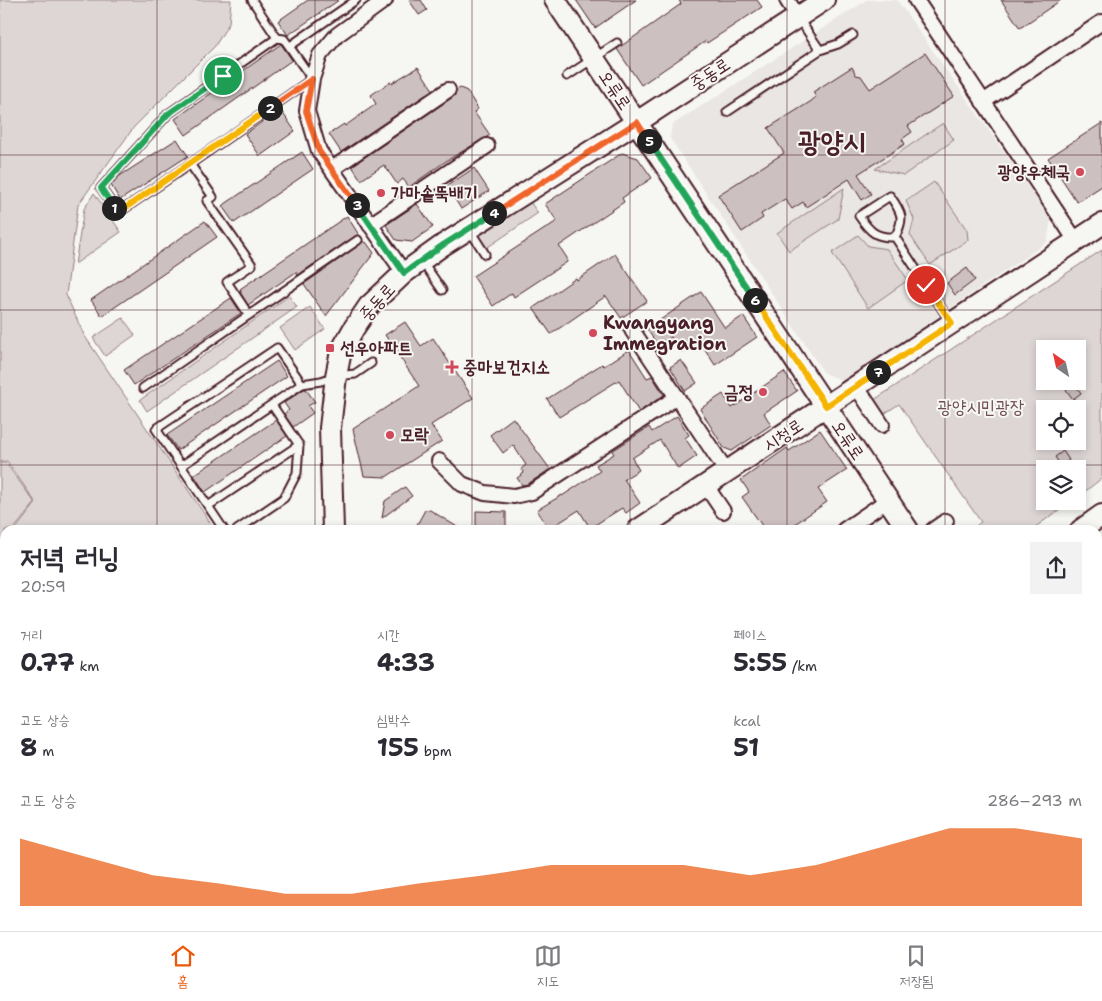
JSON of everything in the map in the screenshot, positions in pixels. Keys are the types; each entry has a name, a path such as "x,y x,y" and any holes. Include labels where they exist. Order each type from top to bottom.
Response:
{"street":[{"path":"385,0 337,35 320,55 312,79 306,111 319,151 404,273"},
{"name":"오류로","path":"555,0 905,525"},
{"path":"787,0 798,17"},
{"name":"중동로","path":"333,525 330,428 336,376 341,351 354,328 370,306 404,273 422,260 824,0"},
{"path":"916,0 1076,241"},
{"path":"983,102 1102,22"},
{"path":"332,169 448,90"},
{"path":"370,225 487,146"},
{"name":"시청로","path":"646,525 1102,224"},
{"path":"632,330 727,472"},
{"path":"856,386 882,426"},
{"path":"439,461 462,484 485,493 514,496 532,492 677,398"},
{"path":"706,486 723,511"},
{"path":"851,525 888,500"},
{"path":"1088,525 1102,515"},
{"path":"940,525 946,521"}],"lane":[{"path":"290,46 356,0"},
{"path":"255,1 277,38"},
{"path":"798,17 820,50"},
{"path":"727,112 820,50 838,44 853,35"},
{"path":"277,38 284,39 290,46 312,79 118,213 101,188 168,114 277,38"},
{"path":"567,76 617,43"},
{"path":"190,164 213,197 207,201 252,265 227,282 249,315"},
{"path":"890,196 901,215 901,225 895,237 884,238 874,234 859,216 890,196"},
{"path":"468,229 485,254"},
{"path":"895,237 952,323"},
{"path":"143,388 358,240"},
{"path":"422,260 442,290"},
{"path":"221,525 156,429 277,348 302,384"},
{"path":"181,466 302,384 321,382 336,376 355,374 371,363"},
{"path":"244,525 284,498 296,472 299,445 272,405"},
{"path":"208,506 299,445"}],"shaded area":[{"path":"867,0 897,0 1051,219 1047,242 844,381 824,373 670,138 672,125"}],"green space":[{"path":"0,0 231,0 229,23 215,46 134,127 78,205 66,295 84,335 212,525 19,525 36,503 7,461 0,462"},
{"path":"943,123 954,140 904,175 875,169"},
{"path":"934,182 967,230 968,240 930,265 910,235 914,219 906,201"},
{"path":"844,188 838,219 789,251 777,233"},
{"path":"94,193 121,232 75,264 84,209"},
{"path":"525,195 538,213 485,249 471,230"},
{"path":"858,235 868,246 887,249 908,280 868,308 832,253"},
{"name":"광양시민광장","path":"1102,250 1102,478 1086,491 1086,460 1036,460 1036,510 1059,510 1038,525 977,525 981,522 899,404 881,416 871,402"},
{"path":"289,296 297,307 147,411 140,400"},
{"path":"310,307 325,329 295,350 280,328"},
{"path":"123,318 135,335 105,356 93,338"},
{"path":"0,463 6,463 35,503 17,525 0,525"}],"building":[{"path":"308,0 339,0 288,35 278,21"},
{"path":"409,0 421,0 427,10 419,15"},
{"path":"576,0 636,0 595,28"},
{"path":"679,0 757,0 762,7 707,43 706,41 641,85 617,49 681,4"},
{"path":"1001,0 1061,0 1020,28"},
{"path":"281,44 292,60 186,135 175,119"},
{"path":"925,53 954,96 908,126 912,132 902,139 905,144 858,174 871,194 862,200 849,179 806,207 803,202 792,209 785,199 761,214 763,218 742,232 718,195 784,153 768,128 810,102 816,97 813,92 852,67 856,75 861,76 870,89"},
{"path":"418,67 433,90 341,152 329,134 344,124 345,126 376,104 371,95"},
{"path":"460,88 467,91 478,109 474,112 490,135 446,161 409,187 403,179 397,184 384,165 361,180 352,166 453,97"},
{"path":"280,109 295,131 260,156 245,134"},
{"name":"광양우체국","path":"1102,123 1102,186 1077,202 1048,158"},
{"path":"177,139 188,156 120,200 111,185 118,177"},
{"path":"302,152 313,169 234,223 222,206"},
{"path":"622,153 638,158 652,178 622,198 624,202 559,246 567,258 567,262 514,297 512,293 493,306 473,276 557,221 545,204"},
{"path":"474,168 489,191 461,209 447,186"},
{"path":"417,204 433,227 412,242 396,240 386,225"},
{"path":"347,216 359,235 298,275 296,272 248,305 240,289"},
{"path":"205,221 217,237 102,316 91,300"},
{"path":"363,241 366,242 374,253 326,316 304,284"},
{"path":"615,254 647,301 621,318 606,296 551,334 533,308"},
{"path":"967,268 975,280 955,295 947,283"},
{"path":"701,292 725,328 743,316 757,337 715,365 699,340 681,352 671,337 658,346 647,329"},
{"path":"231,298 241,313 134,385 124,370"},
{"path":"405,322 421,346 433,338 473,398 431,425 442,441 386,477 364,476 353,429 419,386 385,335"},
{"path":"629,350 647,378 652,376 664,395 639,412 619,380 559,417 547,399 602,364 604,366"},
{"path":"681,360 697,383 685,391 670,367"},
{"path":"277,361 287,376 178,450 167,435"},
{"path":"784,372 797,391 764,413 771,425 732,451 724,448 700,409 723,394 732,408"},
{"path":"306,389 315,402 308,406 313,413 293,427 284,414 289,410 284,403"},
{"path":"1066,390 1079,390 1081,393 1073,399"},
{"path":"677,416 689,435 685,438 697,456 678,469 660,440 632,458 639,470 624,479 640,503 626,513 622,508 595,525 588,525 579,510 555,525 546,525 537,510 600,471 596,465 614,454 612,451 649,427 652,432"},
{"path":"513,418 550,469 528,484 522,485 517,478 524,473 521,469 526,465 513,445 503,453 490,435"},
{"path":"276,420 287,436 205,492 194,475"},
{"path":"820,430 847,470 818,489 827,502 793,525 762,525 742,497 749,492 741,480 787,448 789,451"},
{"path":"1063,451 1069,460 1057,460 1055,457"},
{"path":"405,487 412,496 382,518 385,501"},
{"path":"425,510 430,510 454,525 417,525"},
{"path":"476,511 506,512 506,525 476,525"}],"place":[{"name":"광양우체국","path":"1080,172"},
{"name":"가마솥뚝배기","path":"381,193"},
{"name":"Kwangyang Immegration","path":"593,333"},
{"name":"선우아파트","path":"330,348"},
{"name":"중마보건지소","path":"452,367"},
{"name":"금정","path":"763,392"},
{"name":"모락","path":"390,435"}],"district":[{"name":"광양시","path":"832,141"}],"route":[{"path":"223,76 168,114 101,188 118,213 312,79 306,111 319,151 404,273 443,245 637,122 826,406 952,323 926,285"}]}
